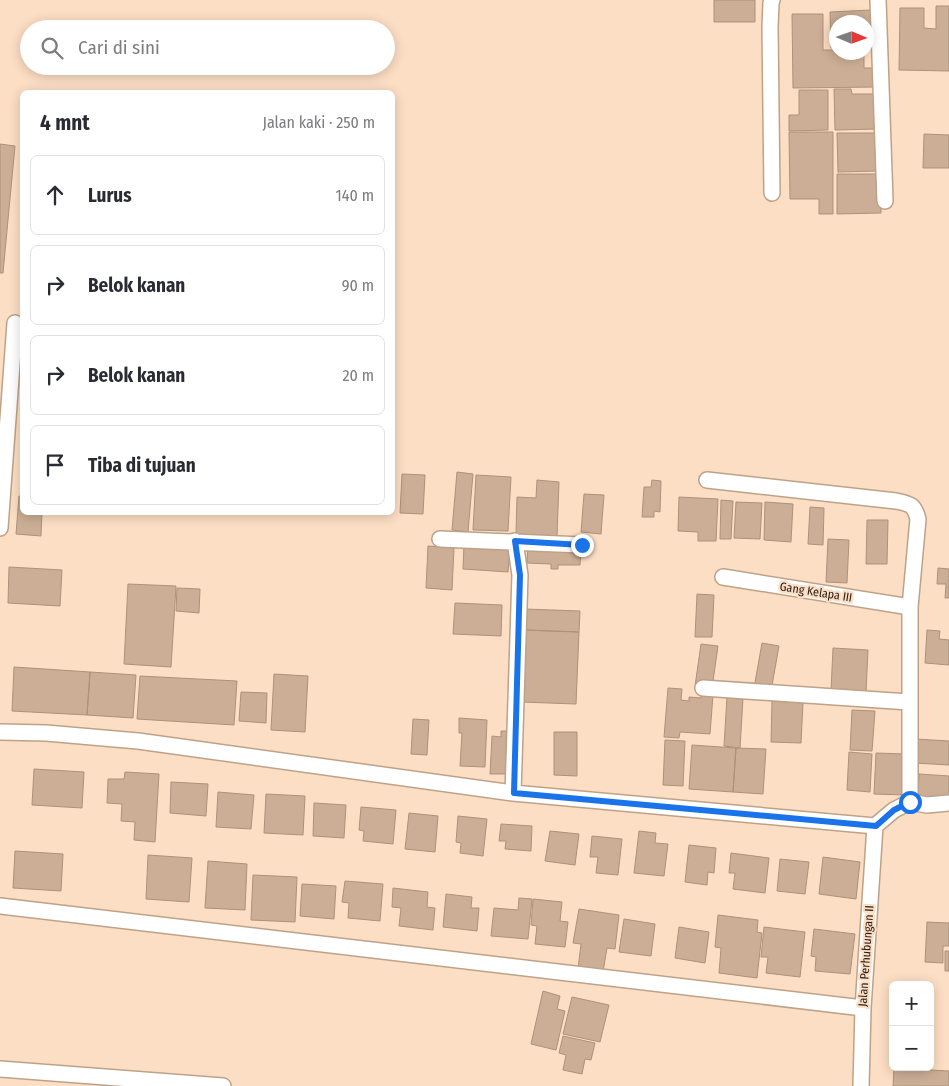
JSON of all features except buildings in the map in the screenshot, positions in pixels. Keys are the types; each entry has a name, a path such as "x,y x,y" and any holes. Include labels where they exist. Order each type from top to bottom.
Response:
{"street":[{"path":"772,0 770,27 772,193"},
{"path":"878,0 885,201"},
{"path":"0,528 15,323"},
{"path":"707,480 896,500 909,503 916,510 918,520 910,607 910,802"},
{"path":"440,539 582,545"},
{"path":"514,793 520,575 515,541"},
{"name":"Gang Kelapa III","path":"723,577 910,607"},
{"path":"703,688 909,702"},
{"path":"0,732 46,733 138,741 514,793 876,826 894,810 910,802 927,805 949,803"},
{"name":"Jalan Perhubungan II","path":"861,1086 863,1008 876,826"},
{"path":"0,906 863,1008"},
{"path":"0,1069 223,1086"}],"route":[{"path":"582,545 515,541 520,575 514,793 876,826 884,817 910,802"}]}
